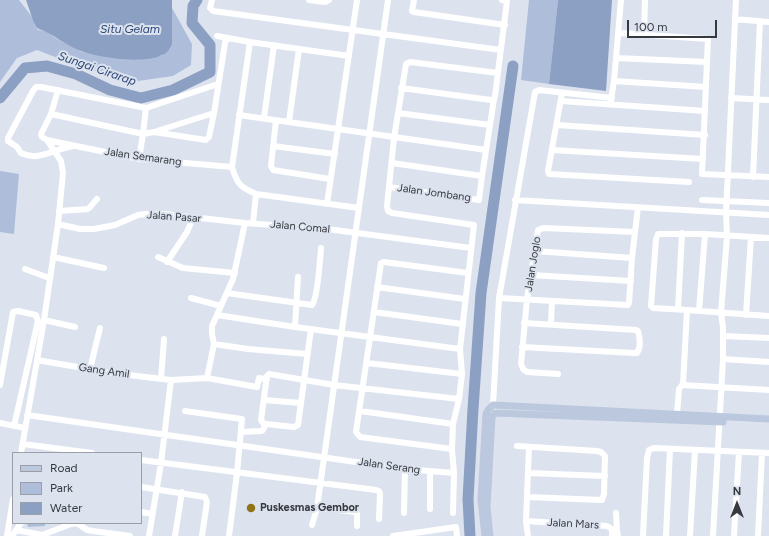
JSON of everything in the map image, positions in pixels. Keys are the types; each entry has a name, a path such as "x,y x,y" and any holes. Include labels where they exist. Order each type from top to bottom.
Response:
{"main road":[{"path":"485,536 481,500 486,414 493,405 677,414 769,424"},
{"path":"490,536 487,507 492,417 494,414 500,412 720,419 769,419"}],"street":[{"path":"212,0 210,8 212,10 501,50"},
{"path":"309,0 325,2 329,0"},
{"path":"327,204 357,0"},
{"path":"312,525 317,508 388,0"},
{"path":"414,0 412,11 414,12 505,25"},
{"path":"392,163 482,176 505,25 507,1 502,0"},
{"path":"611,105 621,0"},
{"path":"644,34 645,0"},
{"path":"713,536 720,419 723,336 721,313 729,175 736,0"},
{"path":"735,19 769,22"},
{"path":"753,177 760,21"},
{"path":"619,32 708,39 705,135 702,174 769,178"},
{"path":"217,36 348,56"},
{"path":"154,132 206,140 209,137 225,43 226,40 229,39"},
{"path":"250,42 232,167 238,184 256,194 359,208"},
{"path":"264,118 274,45"},
{"path":"289,122 300,49"},
{"path":"616,58 707,62"},
{"path":"453,513 453,424 459,399 462,374 460,349 462,324 474,225 390,212 388,211 387,206 394,138 405,66 409,63 498,72"},
{"path":"614,81 706,87"},
{"path":"21,452 44,320 58,224 63,168 56,150 40,134 51,114 58,90 146,108 218,84"},
{"name":"Jalan Semarang","path":"58,90 39,87 35,88 8,140 24,155 43,156 56,150 73,146 139,159 232,167"},
{"path":"401,88 491,100 494,99"},
{"path":"494,414 493,405 499,298 535,92 539,90 612,98"},
{"path":"562,93 548,171 550,174 689,182"},
{"path":"732,98 769,100"},
{"path":"561,101 705,111"},
{"path":"139,159 146,108"},
{"path":"51,114 143,134 154,132 214,113"},
{"path":"398,113 490,125"},
{"path":"240,115 486,150"},
{"path":"276,120 272,168 274,171 330,179"},
{"path":"557,125 705,135"},
{"path":"47,140 73,146"},
{"path":"273,146 335,154"},
{"path":"552,150 703,159"},
{"name":"Jalan Jombang","path":"389,187 479,200 482,176"},
{"path":"253,223 256,194"},
{"path":"59,211 88,209 97,199"},
{"path":"515,200 769,215"},
{"path":"702,200 769,203"},
{"path":"499,298 627,305 630,303 632,258 638,207"},
{"name":"Jalan Pasar","path":"58,224 87,230 115,226 132,217 145,214 165,214 245,223"},
{"path":"168,262 187,232 193,218"},
{"path":"207,378 214,344 211,329 234,273 245,223"},
{"name":"Jalan Comal","path":"245,223 355,233 471,248"},
{"name":"Jalan Joglo","path":"558,374 524,371 522,364 524,323 537,233 540,229 635,232"},
{"path":"678,309 682,233"},
{"path":"769,238 682,233 658,234 656,239 651,306 654,308 769,316"},
{"path":"699,311 705,234"},
{"path":"746,315 751,237"},
{"path":"227,293 311,305 314,303 321,248"},
{"path":"535,251 632,258"},
{"path":"53,256 104,268"},
{"path":"158,257 183,268 234,273"},
{"path":"452,449 359,436 356,432 380,264 383,262 468,273"},
{"path":"25,269 49,278"},
{"path":"531,275 631,280"},
{"path":"295,327 298,277"},
{"path":"377,287 465,299"},
{"path":"191,298 221,306"},
{"path":"551,324 552,301"},
{"path":"677,414 679,389 680,386 683,385 687,310"},
{"path":"0,385 13,312 18,311 36,315 38,321 14,426"},
{"path":"374,312 462,324"},
{"path":"217,315 460,349"},
{"path":"44,320 75,327"},
{"path":"522,347 634,353 638,352 640,337 638,331 636,330 524,323"},
{"path":"90,370 100,328"},
{"path":"311,329 307,354 304,380 298,425 296,427 262,423 261,420 269,374 304,380 334,385 459,399"},
{"path":"723,336 769,338"},
{"path":"161,379 164,339"},
{"path":"214,344 248,349 307,354"},
{"path":"722,359 769,362"},
{"name":"Gang Amil","path":"37,360 90,370 171,380 207,378 257,387 259,378 267,379"},
{"path":"367,363 462,374"},
{"path":"149,536 165,435 171,380"},
{"path":"683,385 769,390"},
{"path":"264,400 301,403"},
{"path":"185,411 241,418 242,421 237,473 229,536"},
{"path":"360,411 453,424"},
{"name":"Jalan Serang","path":"27,415 405,469 454,473"},
{"path":"0,424 25,428"},
{"path":"241,432 260,431 263,430 266,424"},
{"path":"23,444 52,450 79,452"},
{"path":"517,446 601,452 605,456 603,499 527,497"},
{"path":"528,447 526,521 528,536"},
{"path":"643,536 648,452 651,449 769,453"},
{"path":"666,536 670,449"},
{"path":"690,536 695,450"},
{"path":"734,536 739,452"},
{"path":"758,536 762,453"},
{"path":"142,460 320,482 378,491 380,494 379,519"},
{"path":"404,513 405,469"},
{"path":"430,472 430,509"},
{"path":"528,473 605,476"},
{"path":"142,487 182,492 203,496 206,498 207,502 202,536"},
{"path":"175,536 182,492"},
{"path":"6,536 12,504"},
{"path":"317,508 356,512 357,526"},
{"path":"142,512 152,514"},
{"path":"616,514 618,536"},
{"name":"Jalan Mars","path":"526,521 606,526 612,529 612,536"},
{"path":"12,536 20,524"},
{"path":"16,530 42,535 69,524"},
{"path":"78,524 87,530 105,534 130,536"},
{"path":"393,536 456,527 457,536"}],"green space":[{"path":"0,0 19,0 33,18 35,26 38,30 45,31 82,52 161,56 171,48 171,6 192,44 191,65 173,76 131,82 73,64 37,50 17,58 0,82"},
{"path":"529,0 558,0 549,84 521,80"},
{"path":"0,171 19,174 14,234 0,232"},
{"path":"27,524 45,524 45,526 28,527"}],"water":[{"name":"Situ Gelam","path":"26,0 172,0 172,44 167,52 158,57 146,59 118,59 84,52 37,28"},
{"path":"558,0 612,0 606,91 549,84"}],"waterway":[{"name":"Sungai Cirarap","path":"0,98 25,68 47,66 76,74 110,90 141,98 173,90 210,72 210,45 192,23 193,6 197,0"},
{"path":"470,536 468,499 481,293 513,66"}],"place":[{"name":"Puskesmas Gembor","path":"251,508"}]}
